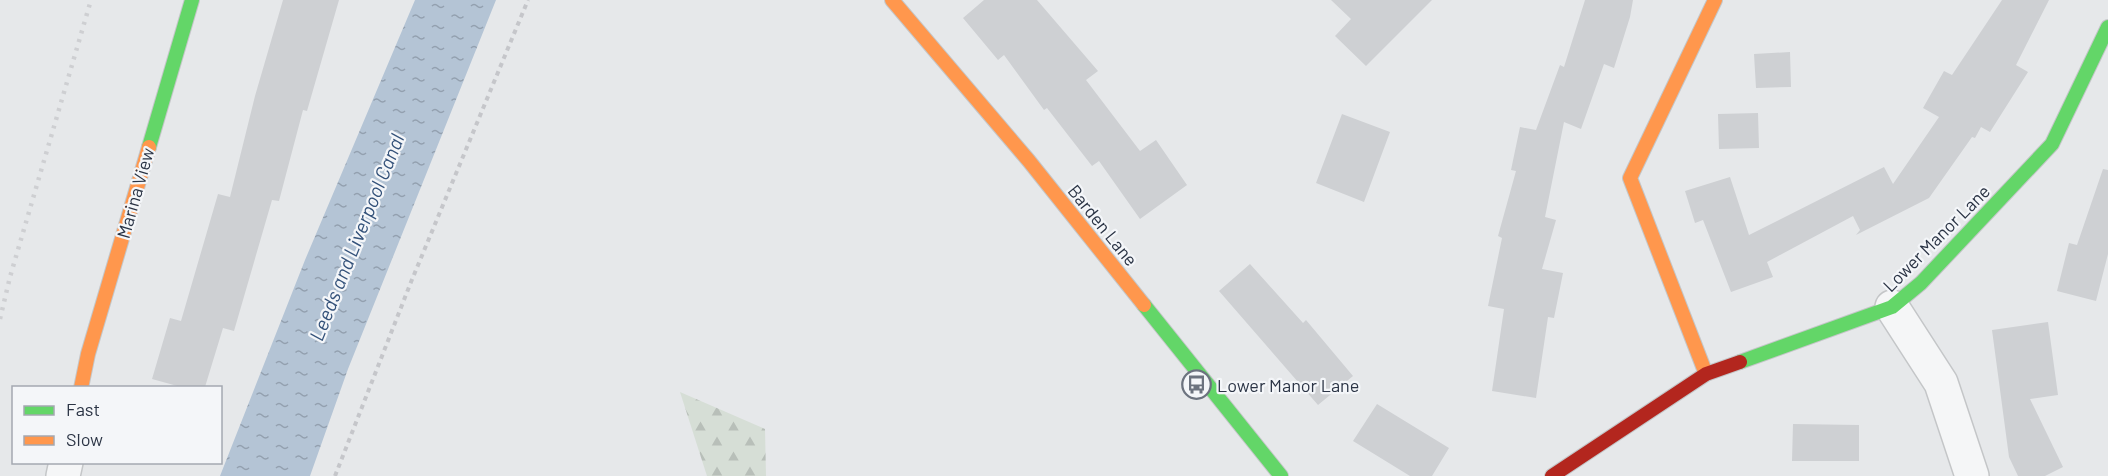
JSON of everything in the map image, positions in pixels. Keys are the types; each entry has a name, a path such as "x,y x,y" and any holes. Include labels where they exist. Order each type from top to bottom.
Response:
{"street":[{"name":"Marina View","path":"81,386 192,0"},
{"name":"Barden Lane","path":"892,0 1029,161 1281,476"},
{"path":"1706,375 1630,178 1715,0"},
{"name":"Lower Manor Lane","path":"1552,476 1706,375 1892,307 1921,283 2052,144 2108,27"},
{"path":"1892,307 1941,383 1972,476"}],"path":[{"path":"335,476 411,282 528,0"}],"green space":[{"path":"680,392 765,429 766,476 707,476"}],"water":[{"name":"Leeds and Liverpool Canal","path":"415,0 496,0 348,369 310,476 220,476 305,260"}],"building":[{"path":"283,0 339,0 307,111 303,110 279,201 272,200 234,331 223,328 205,386 177,386 152,379 170,318 181,321 218,194 230,197 255,96"},
{"path":"984,0 1037,0 1098,71 1086,80 1140,151 1156,140 1187,185 1140,219 1099,161 1092,166 1047,108 1044,110 1004,55 998,60 963,18"},
{"path":"1331,0 1432,0 1366,66 1335,36 1351,19"},
{"path":"1585,0 1633,0 1614,68 1604,64 1581,129 1564,122 1545,217 1556,220 1542,269 1563,273 1554,318 1548,317 1536,398 1492,391 1504,309 1488,306 1502,238 1498,236 1516,171 1511,170 1520,127 1536,130 1560,65 1564,67"},
{"path":"2002,0 2049,0 2016,65 2028,72 1990,132 1981,127 1929,198 1856,235 1860,230 1853,216 1767,262 1773,277 1731,292 1703,220 1695,223 1685,191 1730,177 1749,235 1884,167 1893,184 1939,117 1923,108 1944,71 1952,75"},
{"path":"1790,52 1791,87 1756,88 1754,54"},
{"path":"1758,113 1759,148 1719,149 1718,114"},
{"path":"1342,114 1390,132 1364,202 1316,183"},
{"path":"2103,169 2108,170 2108,254 2096,301 2057,291 2069,243 2077,245"},
{"path":"1250,264 1303,323 1306,320 1353,376 1318,405 1219,291"},
{"path":"2048,322 2058,395 2030,399 2063,467 2045,476 2018,476 2009,457 1992,330"},
{"path":"1377,404 1449,448 1432,476 1410,476 1353,441"},
{"path":"1793,424 1859,425 1859,461 1792,461"}],"railway":[{"path":"0,319 10,277 91,0"}],"traffic: fast":[{"path":"149,147 192,0"},
{"path":"1740,362 1892,307 1921,283 2052,144 2108,27"},
{"path":"1144,305 1281,476"}],"traffic: slow":[{"path":"892,0 1029,161 1144,305"},
{"path":"1706,374 1630,178 1715,0"},
{"path":"81,386 88,354 149,147"}],"traffic: jam":[{"path":"1552,476 1706,374 1740,362"}],"place":[{"name":"Lower Manor Lane","path":"1196,385"}]}
